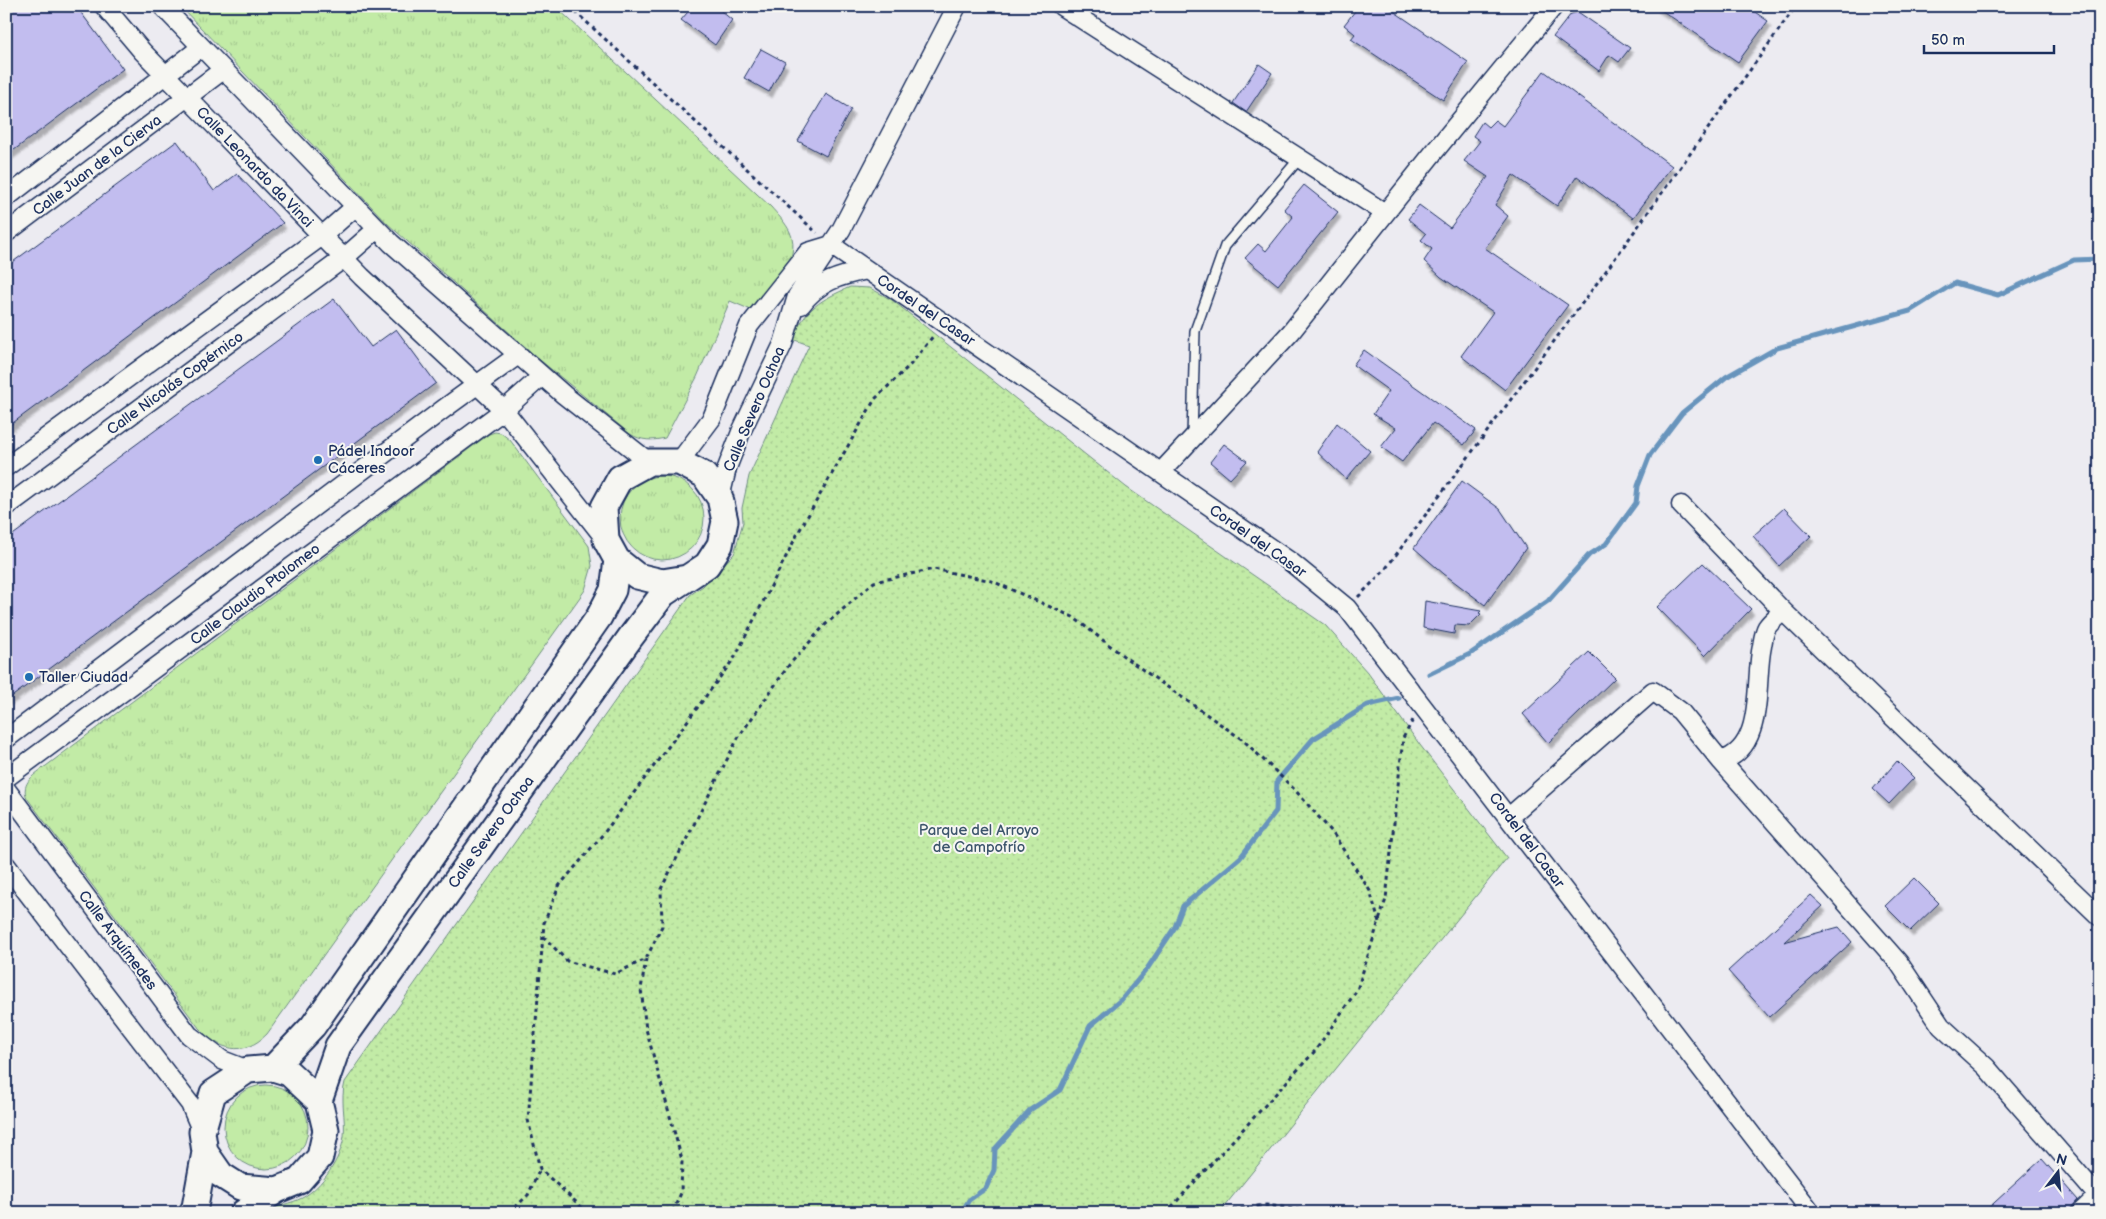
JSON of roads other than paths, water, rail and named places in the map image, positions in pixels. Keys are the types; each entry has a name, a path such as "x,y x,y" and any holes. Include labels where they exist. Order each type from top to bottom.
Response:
{"main road":[{"path":"273,1068 313,1026 599,617 613,590 611,550 604,507 620,478 649,462 679,462 704,476 720,498 725,521 720,545 707,565 687,578 662,582 637,576 611,550"},
{"name":"Calle Severo Ochoa","path":"319,1101 338,1046 630,638 663,594 687,578"},
{"path":"192,1213 195,1207 203,1142 213,1094 248,1070 273,1068 289,1073 319,1101 326,1130 320,1157 299,1181 278,1190 243,1213"},
{"path":"203,1142 221,1175 240,1187 278,1190"}],"street":[{"name":"Calle Leonardo da Vinci","path":"104,6 166,76 322,236 504,410 611,550"},
{"path":"162,6 200,48 377,229 542,376 649,462"},
{"name":"Calle Severo Ochoa","path":"720,498 727,468 741,432 783,344 797,296 846,221 957,6"},
{"path":"1061,6 1385,214"},
{"path":"1161,472 1291,332 1554,6"},
{"path":"166,76 200,48"},
{"name":"Calle Leonardo da Vinci","path":"188,98 223,70"},
{"name":"Calle Juan de la Cierva","path":"6,198 166,76"},
{"name":"Calle Juan de la Cierva","path":"6,233 188,98"},
{"name":"Calle Leonardo da Vinci","path":"322,236 355,206"},
{"path":"344,258 377,229"},
{"path":"6,467 322,236"},
{"path":"679,462 712,418 749,326 808,252 831,245"},
{"name":"Cordel del Casar","path":"831,245 1292,562 1348,608 1812,1213"},
{"name":"Calle Nicolás Copérnico","path":"6,507 344,258"},
{"name":"Calle Severo Ochoa","path":"789,321 809,294 831,278 867,270"},
{"path":"763,309 772,308 789,321"},
{"path":"6,739 518,355"},
{"path":"504,410 542,376"},
{"name":"Calle Claudio Ptolomeo","path":"6,778 504,410"},
{"path":"1681,505 1784,611 2100,917"},
{"path":"1721,761 1731,758 1745,745 1755,717 1759,658 1766,628 1784,611"},
{"path":"1510,818 1654,691 1680,711 1721,761 1899,963 1941,1026 1986,1067 2099,1195 2080,1213"},
{"name":"Calle Arquímedes","path":"6,790 189,1035 222,1060 248,1070"},
{"path":"6,865 190,1104 203,1142"}],"lane":[{"path":"1192,437 1196,331 1224,246 1299,159"}],"waterway":[{"path":"1429,674 1470,654 1548,601 1589,555 1606,544 1636,503 1638,486 1650,455 1682,413 1726,377 1777,348 1910,311 1955,283 1998,295 2074,260 2100,259"},
{"path":"961,1213 969,1200 986,1188 994,1170 995,1149 1030,1110 1060,1090 1090,1026 1122,999 1147,969 1175,927 1183,906 1240,858 1276,811 1277,781 1313,739 1368,705 1399,698"}],"place":[{"name":"Pádel Indoor Cáceres","path":"318,460"},
{"name":"Taller Ciudad","path":"29,677"}],"park label":[{"name":"Parque del Arroyo de Campofrío","path":"979,838"}]}
